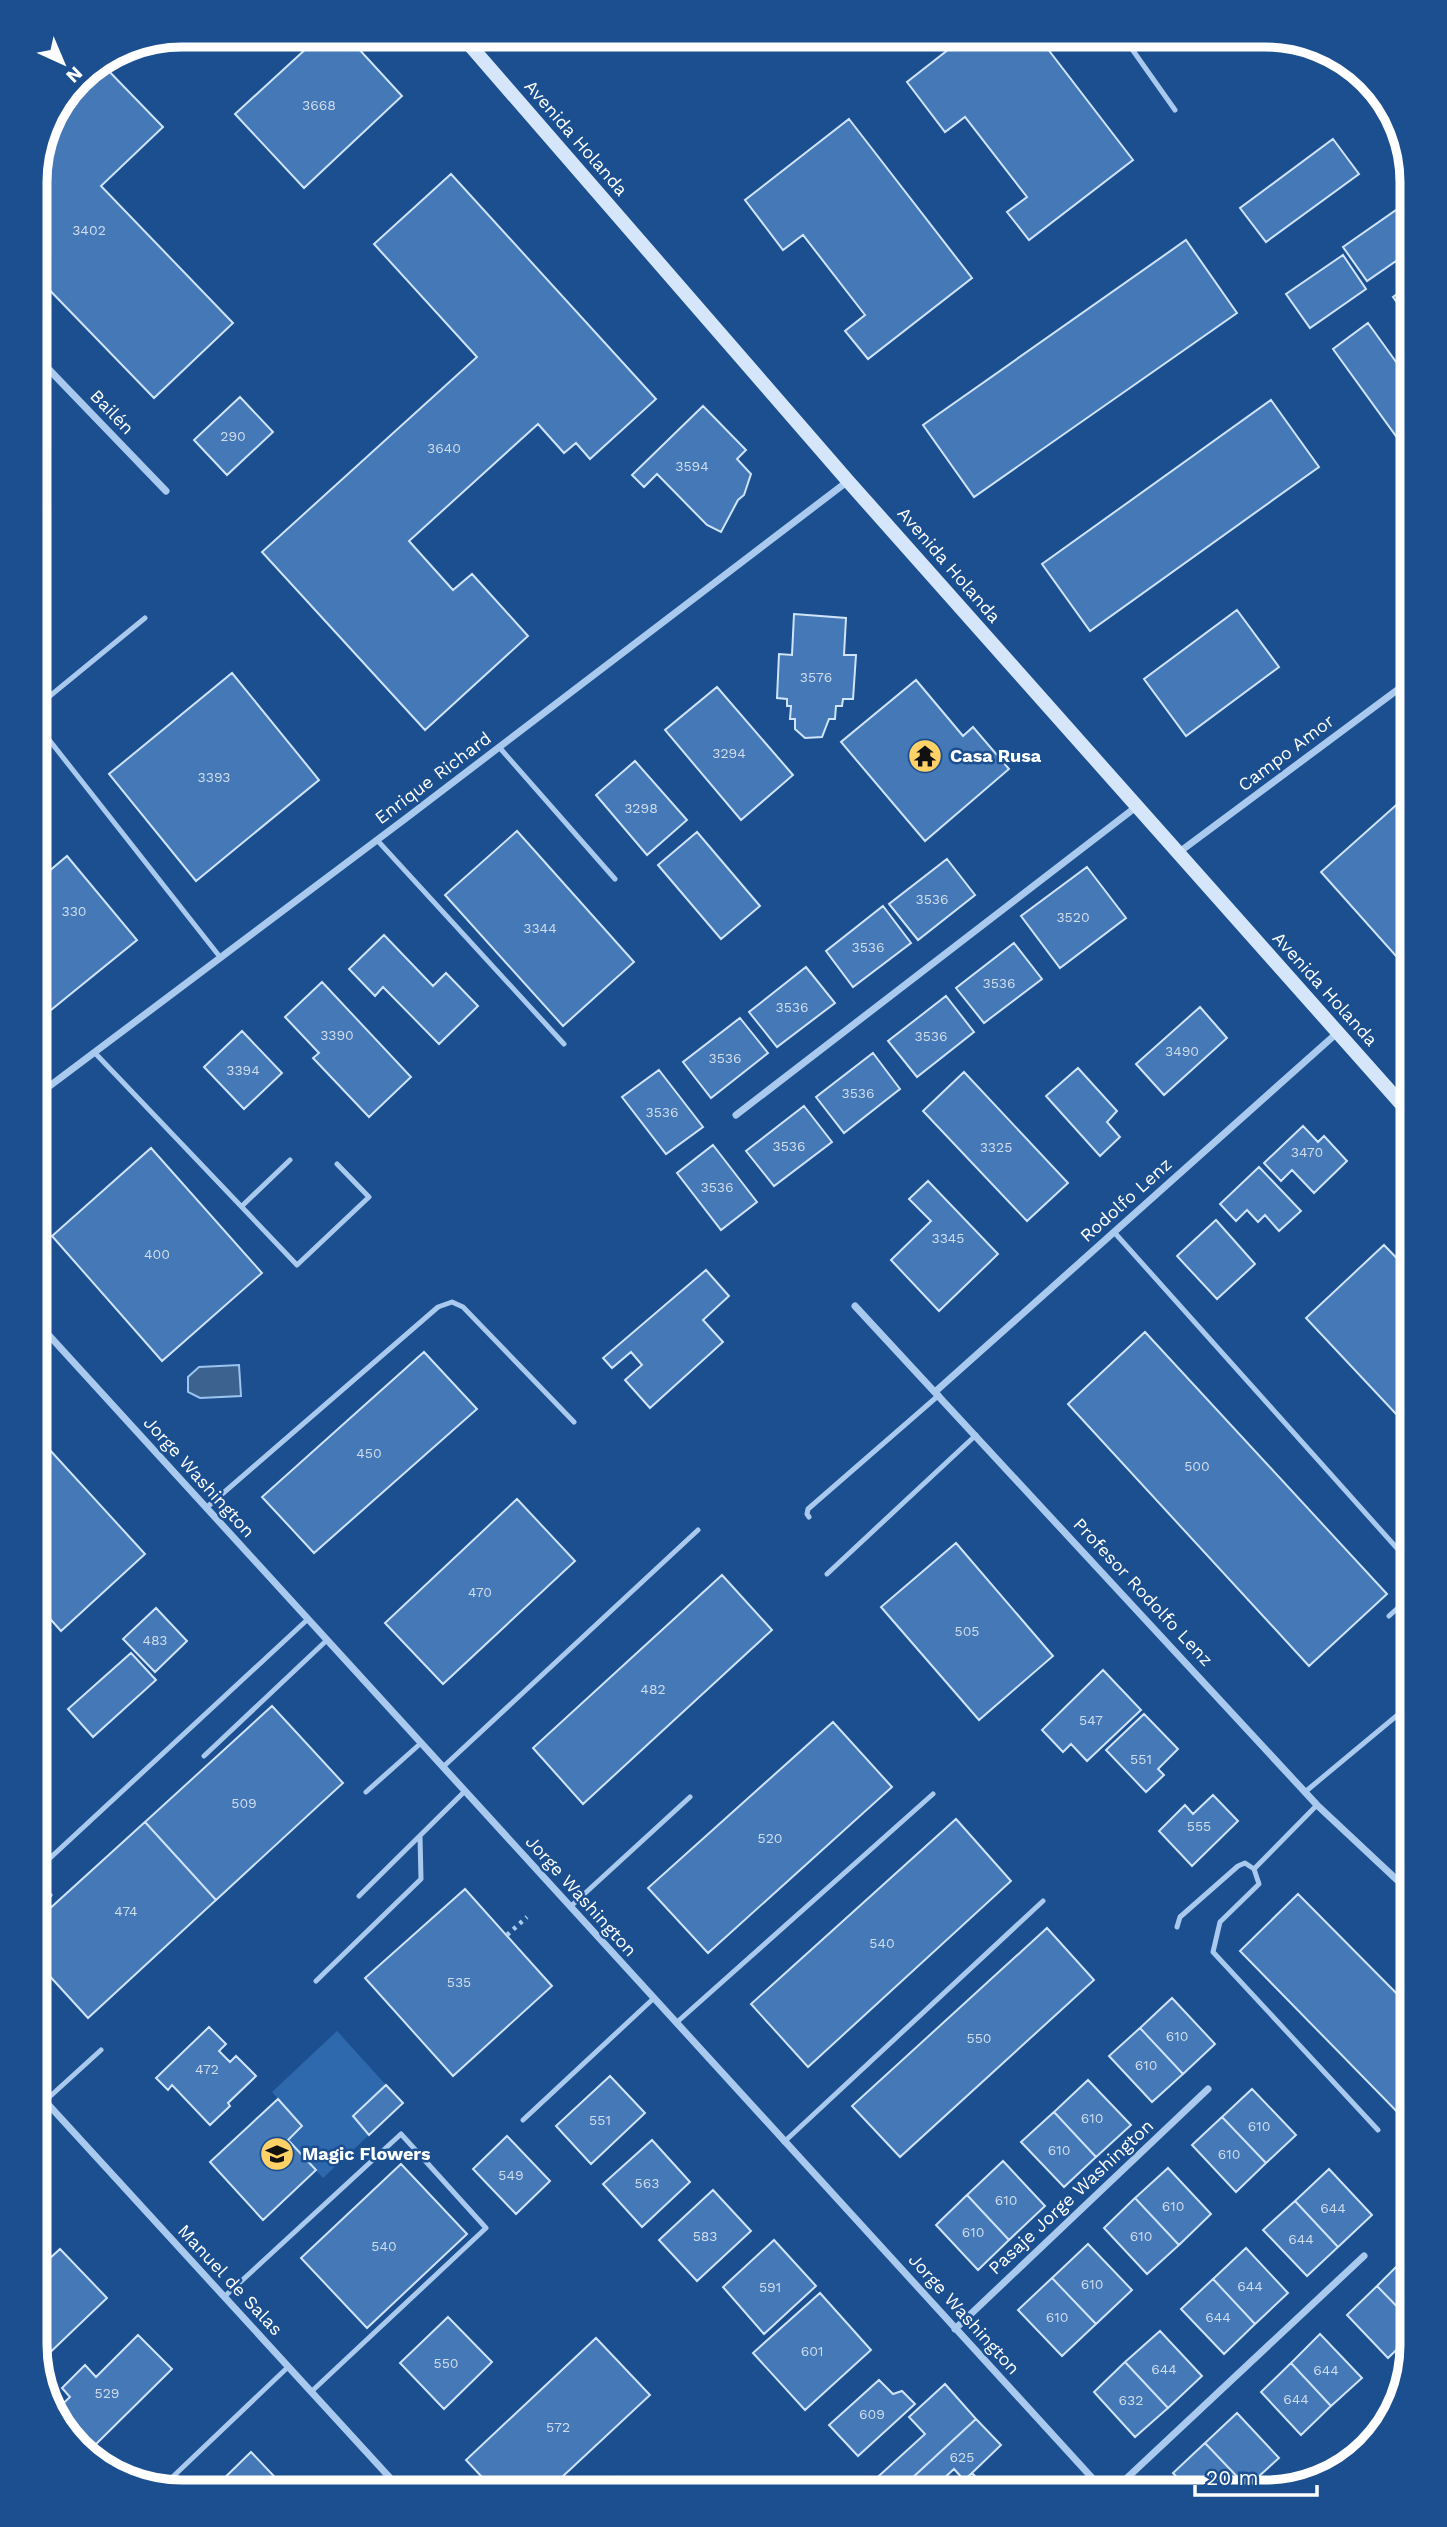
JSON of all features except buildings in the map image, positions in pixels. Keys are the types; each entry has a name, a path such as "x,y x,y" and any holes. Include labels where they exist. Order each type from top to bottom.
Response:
{"street":[{"name":"Avenida Holanda","path":"472,48 848,481 1400,1102"},
{"name":"Bailén","path":"48,368 166,491"},
{"name":"Enrique Richard","path":"48,1088 848,481"},
{"name":"Campo Amor","path":"1178,853 1400,688"},
{"path":"736,1115 1136,807"},
{"name":"Rodolfo Lenz","path":"938,1393 1338,1032"},
{"name":"Profesor Rodolfo Lenz","path":"855,1306 1317,1805 1400,1883"},
{"name":"Jorge Washington","path":"47,1334 1094,2480"},
{"name":"Pasaje Jorge Washington","path":"955,2329 1208,2089"},
{"name":"Manuel de Salas","path":"47,2103 391,2479"},
{"path":"1125,2480 1364,2256"}],"lane":[{"path":"1131,48 1175,110"},
{"path":"48,699 145,618"},
{"path":"48,738 220,957"},
{"path":"499,747 615,878"},
{"path":"377,840 564,1044"},
{"path":"95,1053 297,1265 369,1197 337,1164"},
{"path":"242,1206 290,1160"},
{"path":"1114,1232 1400,1552"},
{"path":"206,1508 438,1307 452,1302 463,1307 574,1422"},
{"path":"809,1517 808,1510 938,1393"},
{"path":"827,1574 976,1435"},
{"path":"443,1767 698,1531"},
{"path":"1389,1616 1400,1606"},
{"path":"47,1861 308,1619"},
{"path":"204,1756 327,1640"},
{"path":"1305,1792 1400,1713"},
{"path":"366,1792 421,1743"},
{"path":"359,1896 465,1791"},
{"path":"676,2023 933,1794"},
{"path":"570,1907 690,1797"},
{"path":"1254,1869 1317,1805"},
{"path":"316,1981 421,1878 420,1836"},
{"path":"1177,1927 1180,1917 1238,1866 1245,1863 1254,1869 1259,1884 1220,1922 1213,1952 1378,2130"},
{"path":"784,2142 1043,1900"},
{"path":"523,2120 654,1998"},
{"path":"47,2099 101,2050"},
{"path":"224,2297 401,2134 486,2228 312,2392"},
{"path":"172,2479 288,2367"}],"path":[{"path":"507,1935 527,1917"}],"shaded area":[{"path":"239,1365 241,1396 200,1398 188,1392 188,1377 199,1367"},
{"path":"337,2031 386,2085 353,2116 369,2135 323,2178 288,2140 302,2126 272,2092"}],"place":[{"name":"Casa Rusa","path":"925,756"},
{"name":"Magic Flowers","path":"277,2154"}]}
